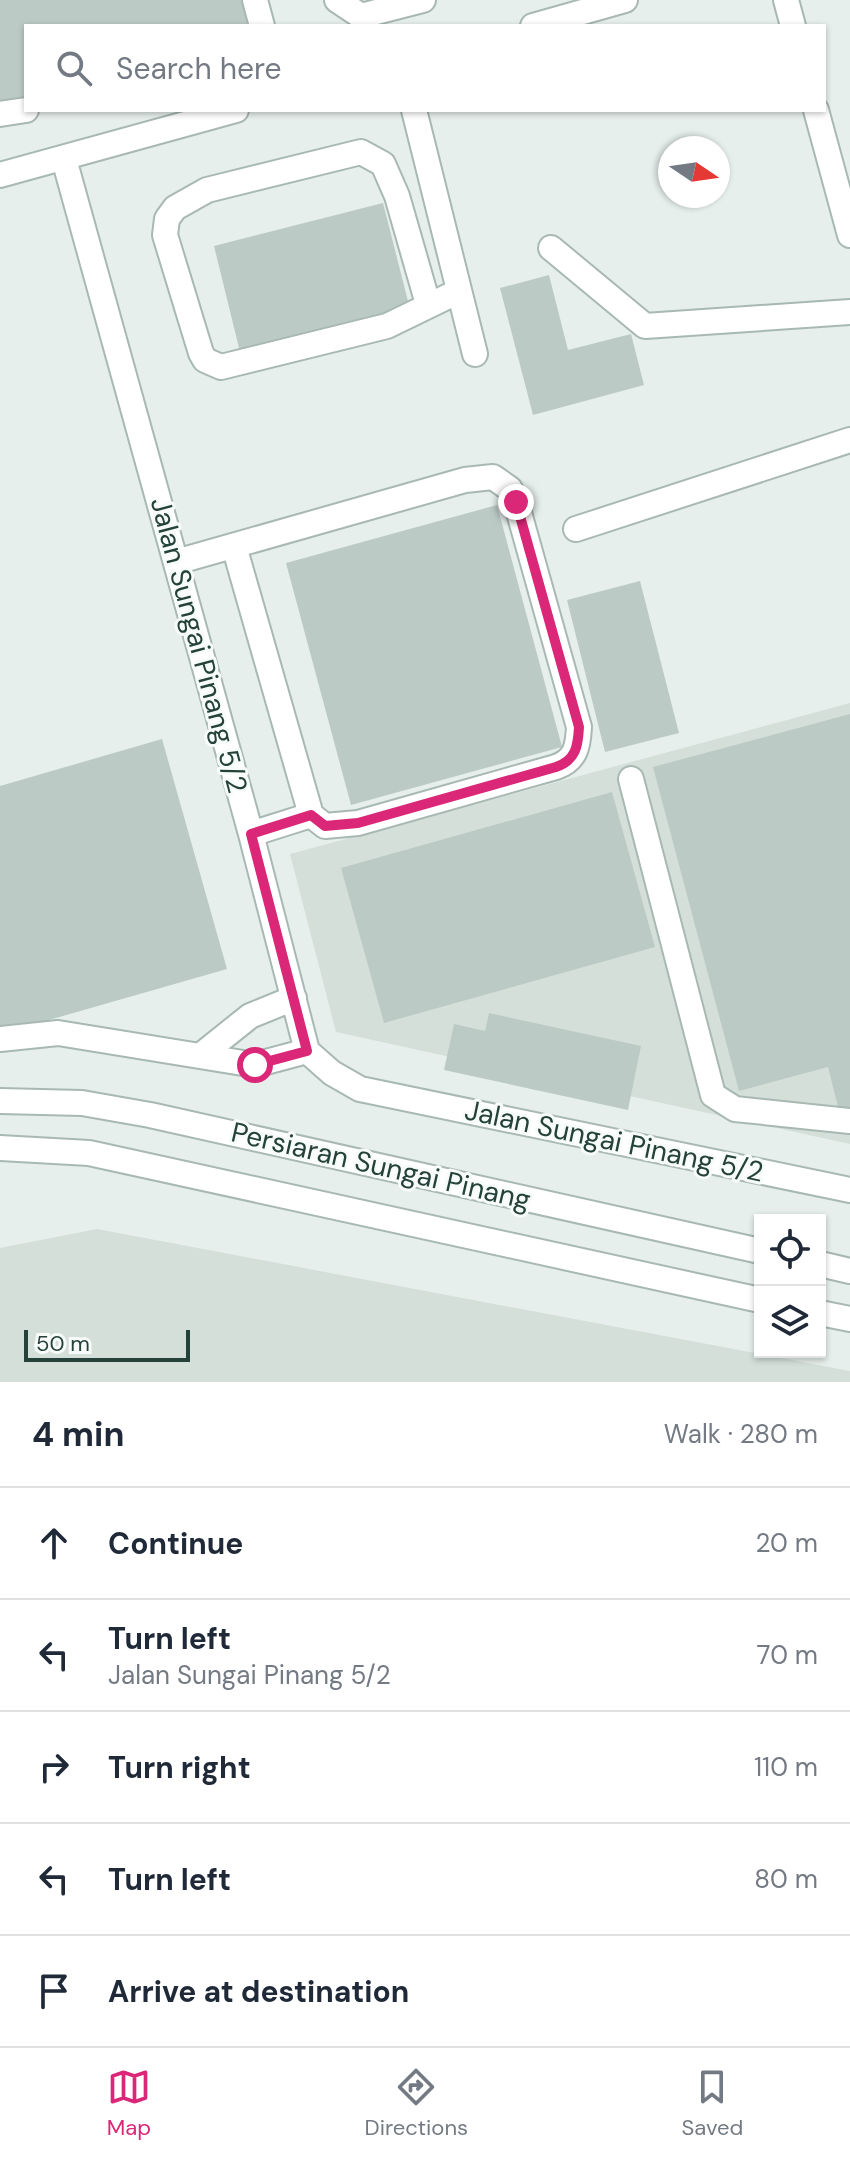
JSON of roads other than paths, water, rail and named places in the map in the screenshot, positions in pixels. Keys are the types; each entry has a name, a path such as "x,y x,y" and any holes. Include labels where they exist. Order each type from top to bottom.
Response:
{"street":[{"path":"255,0 261,24"},
{"path":"337,0 361,16 423,0"},
{"path":"540,24 625,0"},
{"path":"786,0 792,24"},
{"path":"0,114 24,110"},
{"path":"0,175 229,112"},
{"path":"415,112 475,354"},
{"path":"817,112 850,235"},
{"path":"428,304 397,196 383,164 361,152 207,190 175,208 167,219 165,235 201,353 205,360 221,367 387,326 459,291"},
{"name":"Jalan Sungai Pinang 5/2","path":"64,159 251,834 307,1051 332,1073 360,1089 850,1190"},
{"path":"397,196 433,185"},
{"path":"551,248 645,326 850,312"},
{"path":"576,529 850,440"},
{"path":"176,562 465,480 493,477 510,489 516,502 579,727 577,750 567,764 358,823 325,826 311,815 234,546"},
{"path":"631,779 713,1095 735,1109 850,1121"},
{"path":"251,834 311,815"},
{"path":"200,1056 250,1016 294,998"},
{"path":"0,1039 58,1033 255,1065 307,1051"},
{"name":"Persiaran Sungai Pinang","path":"0,1101 82,1103 150,1115 754,1250"},
{"name":"Persiaran Sungai Pinang","path":"0,1148 89,1153 754,1299"},
{"path":"826,1265 850,1271"},
{"path":"826,1314 850,1319"}]}
